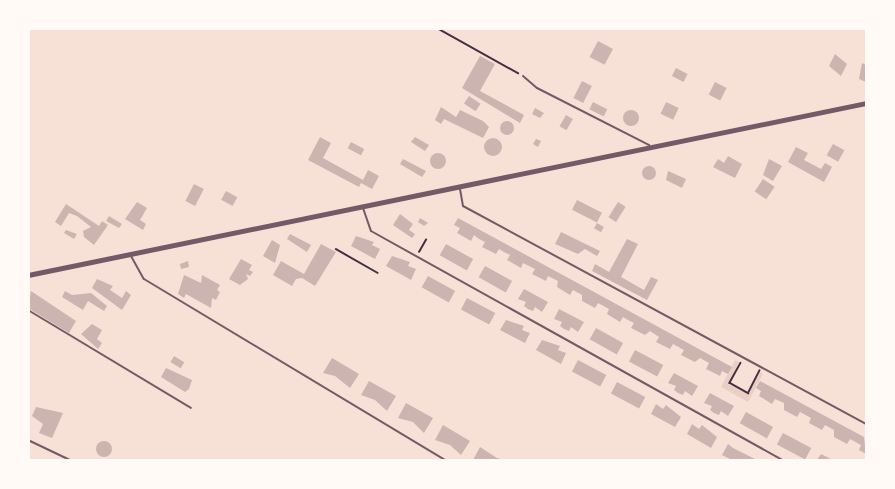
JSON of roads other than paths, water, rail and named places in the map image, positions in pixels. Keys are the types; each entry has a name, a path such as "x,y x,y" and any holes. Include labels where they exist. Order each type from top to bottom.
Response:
{"street":[{"path":"28,275 867,103"}],"lane":[{"path":"523,76 653,148"},
{"path":"460,187 463,206 867,424"},
{"path":"363,207 371,231 782,460"},
{"path":"130,255 144,279 445,460"},
{"path":"28,310 191,408"},
{"path":"28,440 70,460"}]}
